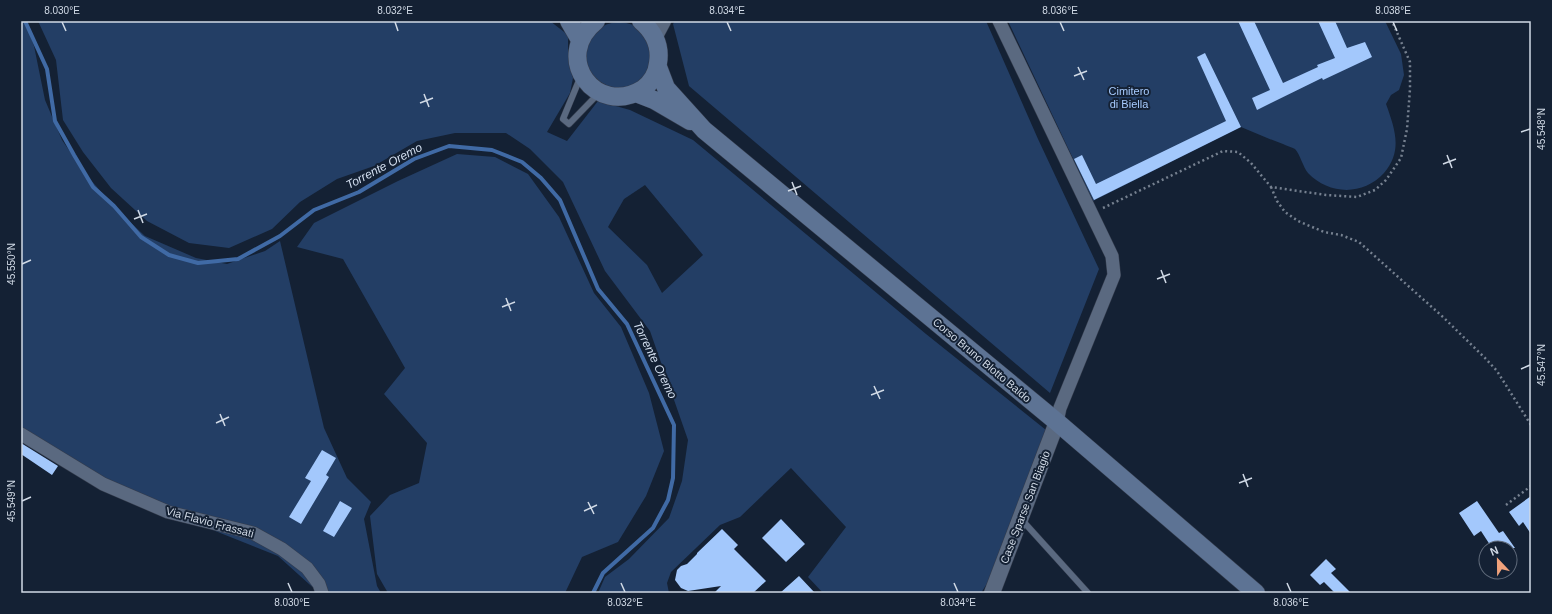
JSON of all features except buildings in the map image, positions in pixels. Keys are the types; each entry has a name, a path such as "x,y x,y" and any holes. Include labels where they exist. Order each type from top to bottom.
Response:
{"main road":[{"path":"569,21 580,40"},
{"path":"596,21 587,29 580,40 577,52 578,64 582,75 589,85 599,92 611,96 623,96 636,93 645,87 653,78 658,67 660,57 658,46 659,29 648,27 641,21"},
{"name":"Corso Bruno Blotto Baldo","path":"658,67 666,88 704,130 1057,422 1256,593"},
{"name":"Corso Bruno Blotto Baldo","path":"636,93 654,100 704,130"}],"street":[{"path":"999,21 1112,256 1114,275 1060,408 1057,422"},
{"name":"Case Sparse San Biagio","path":"992,593 1057,422"},
{"name":"Via Flavio Frassati","path":"21,434 103,484 168,512 254,533 282,549 307,568 319,584 322,593"}],"lane":[{"path":"582,75 562,119 569,124 599,92"},
{"path":"1021,519 1088,593"}],"path":[{"path":"1271,187 1326,195 1357,197 1375,190 1386,180 1401,158 1407,129 1410,88 1410,62 1392,21"},
{"path":"1092,214 1223,151 1238,152 1251,162 1271,187 1285,212 1298,221 1324,232 1341,235 1359,242 1443,317 1497,371 1531,425"},
{"path":"1506,505 1531,486"}],"green space":[{"path":"21,21 25,21 34,46 45,100 62,140 84,172 115,208 145,236 196,258 227,264 265,251 280,241 324,428 347,478 371,502 364,519 377,586 381,593 319,593 278,556 95,483 21,432"},
{"path":"38,21 550,21 568,35 568,52 573,78 570,93 547,132 567,141 598,101 630,110 693,140 926,334 1046,430 988,582 981,593 823,593 808,577 846,527 791,468 740,517 720,525 671,572 667,583 669,593 598,593 605,577 629,559 669,518 682,481 688,440 650,331 605,271 563,182 530,149 506,133 455,133 417,141 374,166 337,179 300,202 272,229 229,248 189,243 147,221 111,188 83,152 63,120 56,60","holes":["645,185 703,255 662,293 647,265 608,227 624,199"]},
{"path":"675,21 986,21 1038,139 1099,269 1050,393 689,86 673,24"},
{"name":"Cimitero di Biella","path":"1008,21 1385,21 1401,54 1404,75 1399,90 1391,95 1386,104 1396,140 1394,156 1390,165 1376,181 1356,189 1336,189 1326,186 1308,173 1295,149 1241,127 1093,201"},
{"path":"619,22 631,25 642,32 649,43 652,55 649,67 642,78 631,85 619,88 607,85 596,78 589,67 586,55 589,43 596,32 607,25"},
{"path":"457,154 495,157 528,174 559,217 594,293 621,327 649,393 664,451 646,496 618,542 582,557 565,593 388,593 377,574 370,516 390,495 419,483 427,443 384,394 405,368 343,259 297,247 314,223 398,181"}],"waterway":[{"name":"Torrente Oremo","path":"25,21 47,69 55,121 93,187 114,206 141,237 169,255 198,263 238,259 280,236 314,210 359,192 414,159 449,146 492,150 522,162 541,178 560,200 598,289 627,324 674,425 673,478 668,500 653,528 603,573 593,593"}]}
